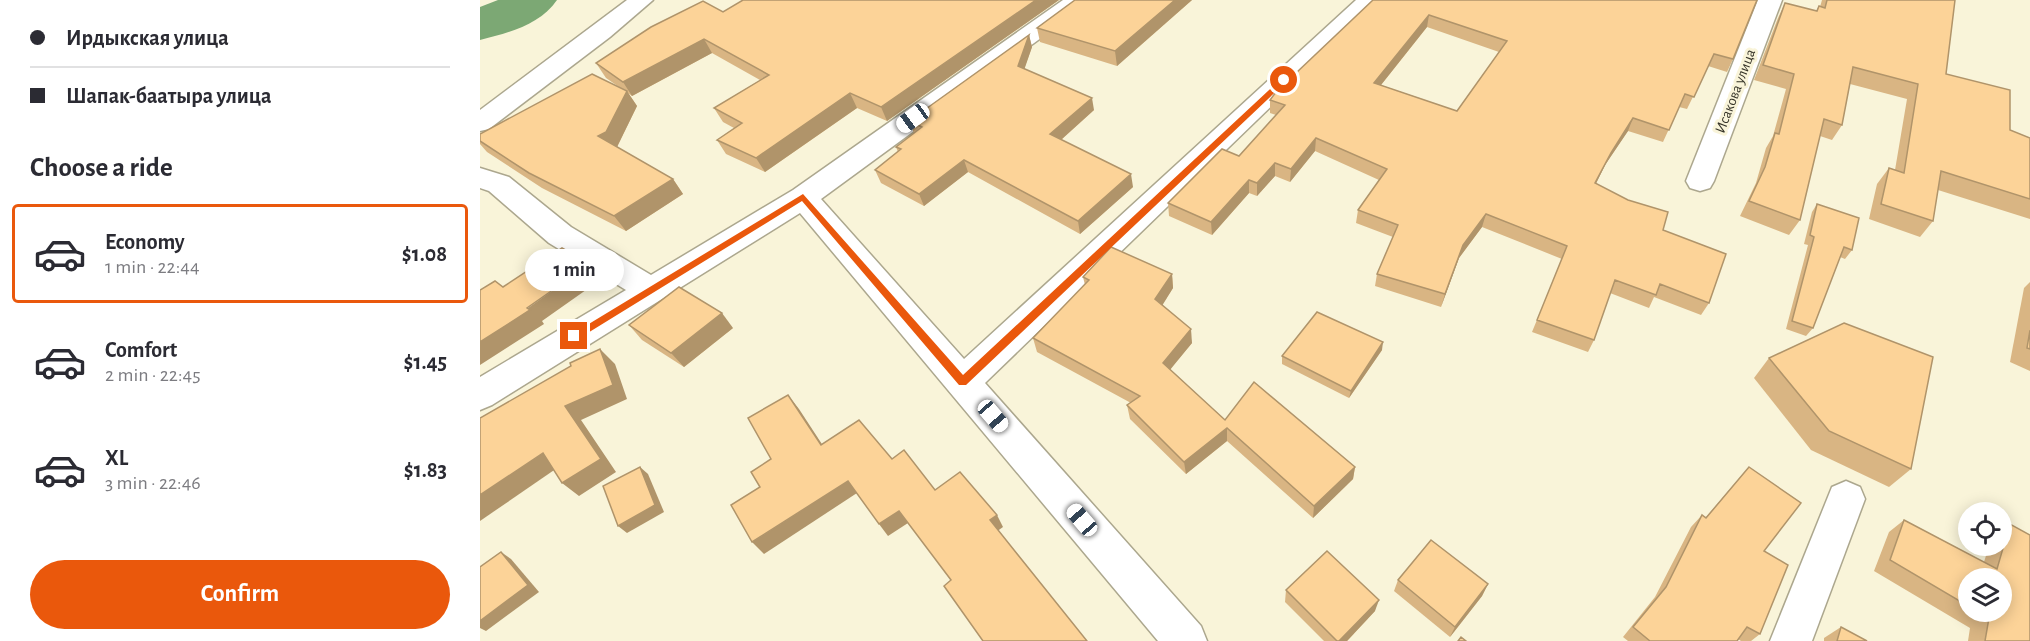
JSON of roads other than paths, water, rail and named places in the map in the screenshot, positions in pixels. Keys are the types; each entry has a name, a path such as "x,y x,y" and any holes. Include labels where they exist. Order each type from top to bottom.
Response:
{"street":[{"path":"480,123 547,70 605,30 641,0"},
{"path":"480,395 803,197 1078,0"},
{"path":"963,382 1369,0"},
{"name":"Исакова улица","path":"1700,181 1770,0"},
{"path":"480,178 499,184 560,235 650,289"},
{"path":"803,197 1186,641"},
{"path":"1791,641 1845,499"}],"waterway":[{"path":"480,24 514,12 532,0"}]}
